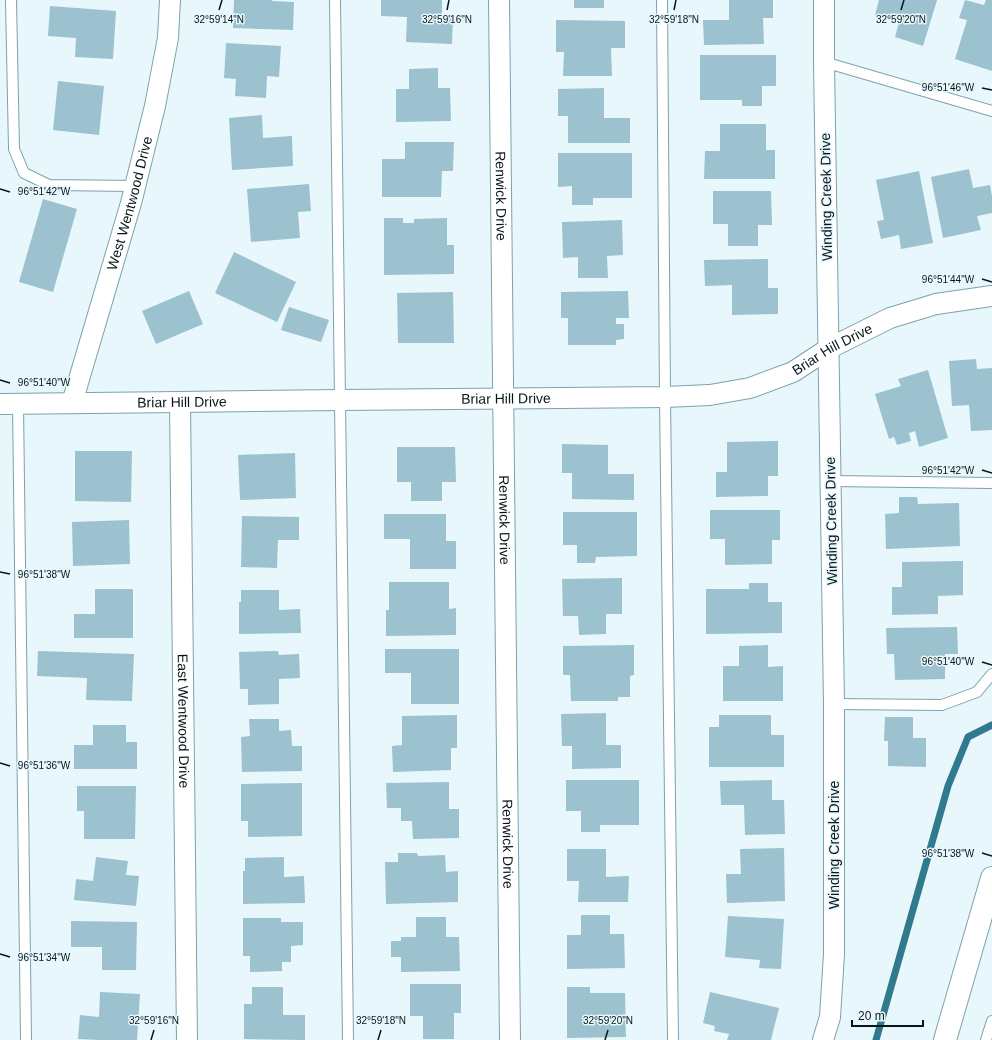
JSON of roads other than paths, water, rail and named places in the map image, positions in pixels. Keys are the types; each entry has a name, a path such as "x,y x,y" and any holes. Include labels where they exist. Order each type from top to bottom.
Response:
{"street":[{"name":"West Wentwood Drive","path":"72,403 131,203 155,106 168,38 170,0"},
{"name":"Renwick Drive","path":"499,0 510,1040"},
{"name":"Winding Creek Drive","path":"823,1040 830,1017 834,954 834,704 824,0"},
{"name":"Briar Hill Drive","path":"9,404 665,397 710,394 750,388 792,372 828,349 890,318 936,304 992,296"},
{"name":"East Wentwood Drive","path":"180,402 187,1040"},
{"path":"945,1040 992,878"}],"lane":[{"path":"11,0 14,148 24,173 49,186 134,186"},
{"path":"336,0 348,1040"},
{"path":"662,0 673,1040"},
{"path":"824,62 992,111"},
{"path":"9,404 26,1040"},
{"path":"830,480 992,483"},
{"path":"834,704 942,705 977,692 992,674"},
{"path":"986,1040 992,1021"}],"waterway":[{"path":"876,1040 948,786 968,737 992,725"}]}
